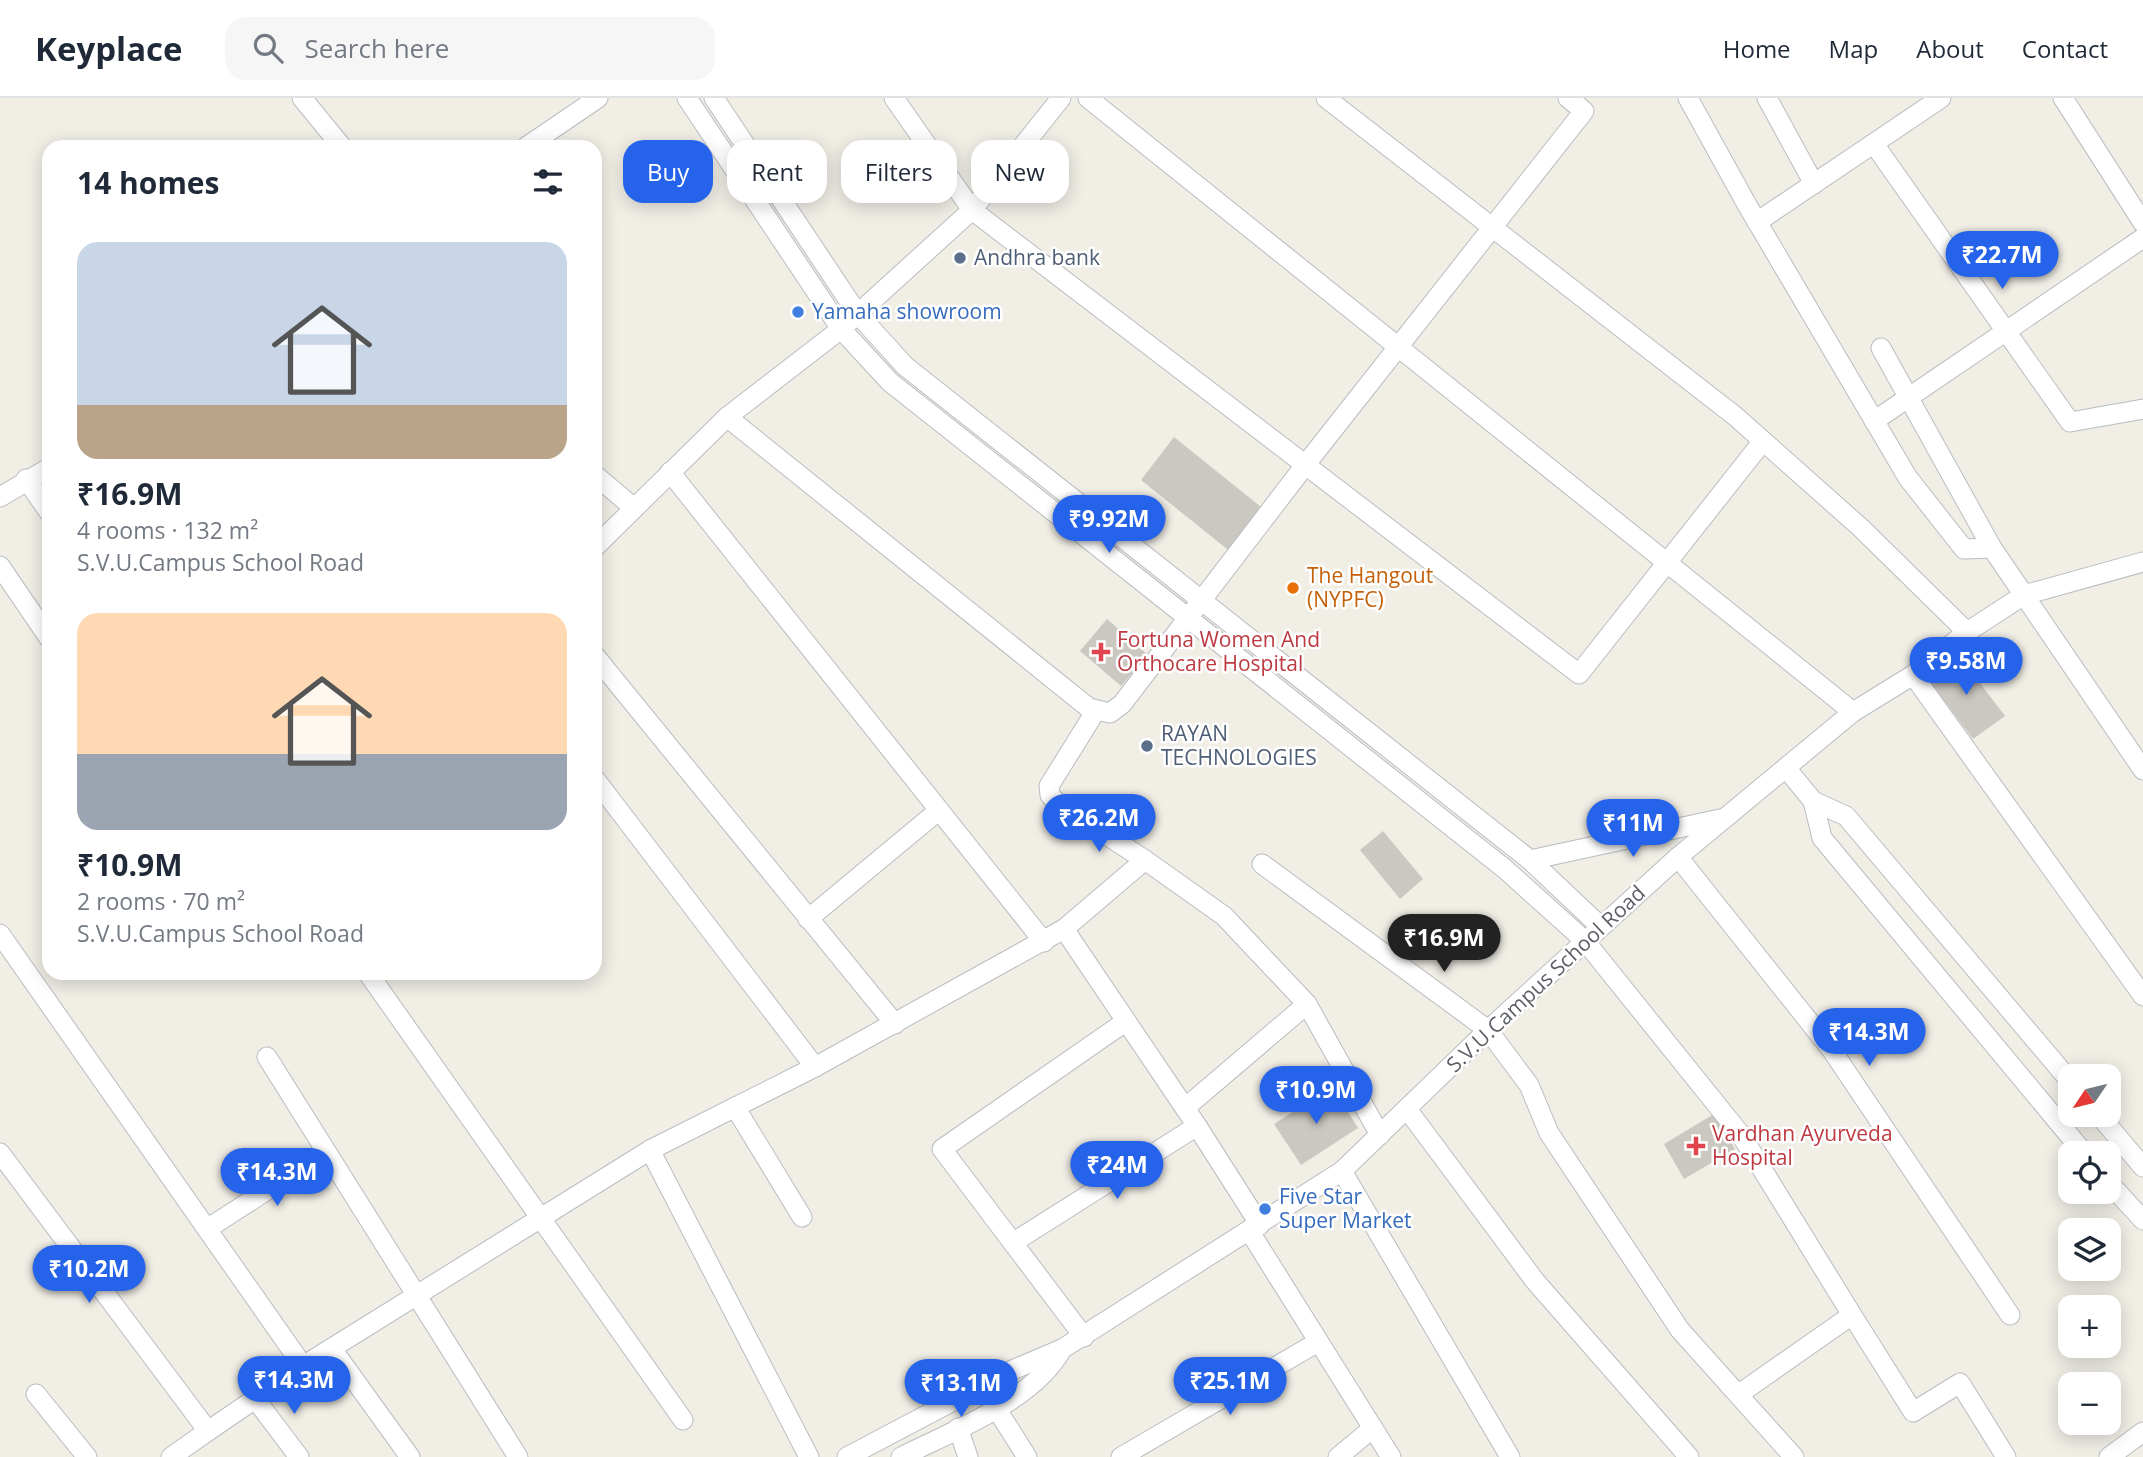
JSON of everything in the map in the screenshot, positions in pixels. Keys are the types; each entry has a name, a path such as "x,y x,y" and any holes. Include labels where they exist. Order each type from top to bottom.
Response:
{"street":[{"path":"302,98 336,140"},
{"path":"536,140 598,98"},
{"path":"687,98 841,329 868,362 898,390 1505,869 1585,941 1741,1135 1913,1412 1960,1383 2006,1457"},
{"path":"714,98 857,313 905,366 1530,860 1601,927"},
{"path":"894,98 972,209 1579,674 1763,441"},
{"path":"602,540 727,417 841,329 972,209 1061,98"},
{"path":"1088,98 1853,712"},
{"path":"1326,98 1763,441 1861,528 1967,632"},
{"path":"727,417 1096,712 1110,713 1122,704 1397,347 1584,111 1568,98"},
{"path":"1688,98 1757,222 1908,478 1964,549 1992,548"},
{"path":"1767,98 1814,184"},
{"path":"1757,222 1874,144 1921,104 1941,98"},
{"path":"2063,98 2143,223"},
{"path":"1874,144 2070,422 2143,409"},
{"path":"1874,421 2143,238"},
{"path":"1881,348 1992,548 2143,771"},
{"path":"0,497 42,471"},
{"path":"670,472 1044,942"},
{"path":"26,479 42,502"},
{"path":"602,481 634,508"},
{"name":"S.V.U.Campus School Road","path":"847,1457 1010,1371 1062,1349 1255,1229 1342,1171 1488,1030 1678,857 1853,712 1913,675 1967,632 2024,595 2142,564"},
{"path":"0,566 42,628"},
{"path":"602,665 895,1024"},
{"path":"1913,675 2143,996"},
{"path":"1096,712 1049,786 1050,796 1224,916 1307,1004 1380,1135"},
{"path":"1786,768 1813,801 1822,838 2074,1141"},
{"path":"602,788 815,1067"},
{"path":"1813,801 1846,816 2058,1067"},
{"path":"808,919 938,811"},
{"path":"1530,860 1727,818"},
{"path":"1678,857 1831,1049 2010,1315"},
{"path":"171,1457 303,1366 650,1150 815,1067 1044,942 1064,929 1145,860"},
{"path":"1262,864 1488,1030 1529,1085 1549,1133 1679,1330 1794,1457"},
{"path":"1064,929 1197,1126 1318,1342 1391,1457"},
{"path":"0,934 303,1366"},
{"path":"373,980 682,1420"},
{"path":"1185,1108 1307,1004"},
{"path":"1084,1336 942,1149 1125,1022"},
{"path":"267,1058 414,1296 518,1457"},
{"path":"735,1107 802,1217"},
{"path":"1408,1109 1535,1281 1689,1457"},
{"path":"1014,1242 1197,1126"},
{"path":"2109,1127 2143,1167"},
{"path":"650,1150 809,1457"},
{"path":"0,1153 208,1431"},
{"path":"207,1229 326,1153"},
{"path":"1342,1171 1510,1457"},
{"path":"2121,1196 2143,1220"},
{"path":"1739,1394 1852,1315"},
{"path":"1121,1457 1318,1342"},
{"path":"332,1349 410,1457"},
{"name":"S.V.U.Campus School Road","path":"901,1457 996,1408 1043,1376 1052,1367 1062,1349"},
{"path":"36,1394 87,1457"},
{"path":"256,1400 299,1457"},
{"path":"996,1408 1027,1457"},
{"path":"958,1428 968,1457"},
{"path":"1338,1457 1373,1428"},
{"path":"2109,1457 2143,1432"}],"building":[{"path":"1174,437 1276,519 1242,561 1141,480"},
{"path":"1107,619 1148,655 1121,686 1080,651"},
{"path":"1958,654 2005,716 1973,739 1927,678"},
{"path":"1383,831 1423,879 1400,899 1360,850"},
{"path":"1332,1087 1358,1128 1301,1165 1274,1124"},
{"path":"1714,1114 1735,1149 1684,1179 1664,1144"}],"place":[{"name":"Andhra bank","path":"960,258"},
{"name":"Yamaha showroom","path":"798,312"},
{"name":"The Hangout (NYPFC)","path":"1293,588"},
{"name":"Fortuna Women And Orthocare Hospital","path":"1101,652"},
{"name":"RAYAN TECHNOLOGIES","path":"1147,746"},
{"name":"Vardhan Ayurveda Hospital","path":"1696,1146"},
{"name":"Five Star Super Market","path":"1265,1209"}]}
